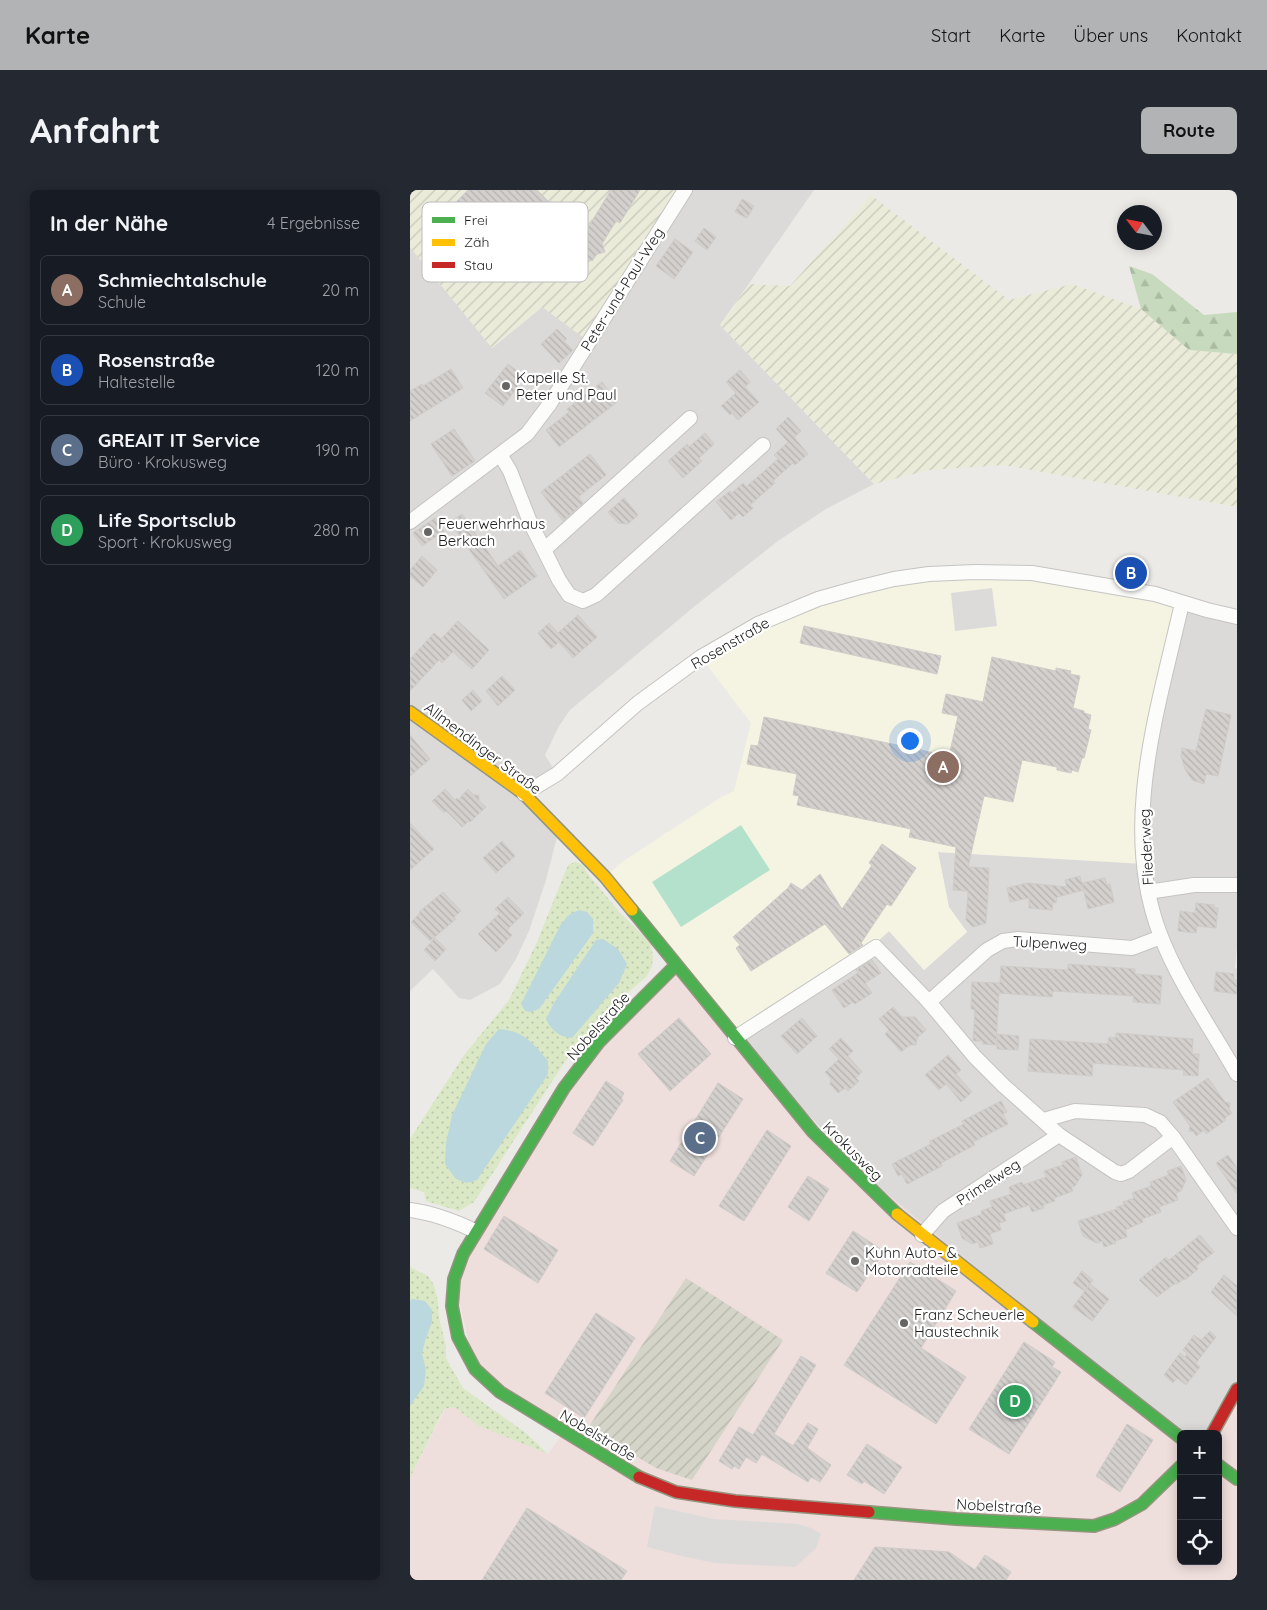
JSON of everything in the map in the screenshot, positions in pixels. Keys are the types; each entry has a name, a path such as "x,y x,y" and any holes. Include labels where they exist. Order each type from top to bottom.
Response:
{"street":[{"name":"Peter-und-Paul-Weg","path":"410,522 501,456 527,434 549,405 685,190"},
{"path":"545,550 690,418"},
{"path":"501,456 510,471 530,522 559,580 569,596 583,601 590,599 763,445"},
{"name":"Rosenstraße","path":"524,794 556,774 638,703 701,657 758,624 818,599 894,579 929,574 975,572 1032,573 1148,592 1237,617"},
{"name":"Fliederweg","path":"1182,603 1148,752 1144,782 1144,855 1148,892 1161,937 1182,980 1237,1074"},
{"name":"Allmendinger Straße","path":"410,712 524,794 559,829"},
{"name":"Krokusweg","path":"559,829 605,877 813,1132 888,1207 1177,1435"},
{"path":"1148,892 1194,885 1237,885"},
{"name":"Tulpenweg","path":"929,1002 987,950 1003,941 1022,939 1132,948 1161,937"},
{"path":"735,1038 876,947 929,1002 975,1057 1004,1086 1059,1135 1115,1172 1121,1174 1129,1171 1173,1137"},
{"name":"Nobelstraße","path":"676,965 599,1042 564,1088 462,1254 454,1279 452,1306 458,1337 475,1369 500,1392 639,1476 676,1492 735,1501 956,1519 1094,1526 1115,1519 1142,1504 1177,1470"},
{"path":"1044,1120 1075,1111 1145,1115 1160,1122 1173,1137 1237,1228"},
{"name":"Primelweg","path":"922,1235 943,1211 1059,1135"},
{"path":"410,1210 426,1212 475,1231"},
{"path":"1214,1430 1237,1389"},
{"path":"1222,1468 1237,1479"}],"shaded area":[{"path":"410,190 685,190 588,341 542,307 492,348 438,282 588,282 588,202 422,202 422,262 410,247"},
{"path":"685,190 814,190 720,325 874,484 826,509 778,541 695,606 570,710 559,726 545,755 557,774 524,794 559,829 546,880 529,931 516,959 500,984 470,1000 459,998 433,969 410,991 410,247 422,262 422,282 438,282 492,348 573,282 588,282 588,269"},
{"path":"871,195 1009,300 1072,284 1141,309 1189,350 1237,354 1237,507 1003,465 930,470 874,484 720,325 749,284 790,286"},
{"path":"1032,573 1182,603 1148,752 1144,864 938,852 949,907 967,932 924,970 889,931 877,942 732,1034 605,877 622,862 723,796 734,791 751,723 701,657 758,624 894,579"},
{"path":"992,588 997,626 955,631 951,593"},
{"path":"1182,603 1237,615 1237,947 1235,968 1237,969 1237,1389 1214,1430 1177,1431 922,1235 732,1034 877,942 889,931 924,970 967,932 949,908 938,852 1144,863 1143,811"},
{"path":"676,965 813,1132 1177,1435 1177,1565 1222,1565 1222,1430 1220,1430 1237,1389 1237,1580 410,1580 410,1478 445,1409 454,1407 479,1426 548,1454 564,1432 475,1369 454,1279 564,1088"},
{"path":"686,1278 783,1340 692,1480 656,1468 588,1428"},
{"path":"655,1506 714,1519 798,1524 811,1528 821,1534 816,1548 795,1567 715,1563 647,1547"}],"green space":[{"path":"1129,266 1152,274 1204,315 1237,312 1237,354 1189,350 1141,309"},
{"path":"741,825 770,870 681,927 652,882"},
{"path":"576,862 583,865 587,873 621,914 651,945 652,967 646,977 611,1007 566,1060 474,1202 459,1211 426,1201 424,1192 410,1188 410,1139 464,1055 509,1000 537,942 566,870 569,864"},
{"path":"410,1267 428,1276 434,1285 446,1346 446,1358 463,1388 527,1434 548,1454 479,1426 454,1407 444,1409 410,1478"}],"water":[{"path":"579,910 587,912 593,919 593,933 539,1009 531,1012 525,1011 521,1004 561,924 570,914"},
{"path":"603,939 618,949 627,964 619,983 572,1038 563,1036 553,1030 546,1019 554,1003 596,940"},
{"path":"499,1029 515,1032 532,1043 548,1061 548,1074 477,1180 467,1183 456,1179 445,1164 446,1143 452,1115 486,1044"},
{"path":"412,1299 425,1301 432,1310 432,1322 422,1354 426,1369 424,1386 410,1406 410,1301"}],"building":[{"path":"468,190 537,190 549,202 507,202 456,202"},
{"path":"611,190 640,190 620,223 616,221 602,244 605,252 597,254 592,261 588,259 588,228"},
{"path":"742,199 754,206 747,218 735,212"},
{"path":"704,228 716,237 707,250 695,241"},
{"path":"675,239 693,252 674,279 656,266"},
{"path":"557,329 567,339 564,341 573,350 559,363 541,344"},
{"name":"Kapelle St. Peter und Paul","path":"508,364 525,377 503,406 485,393"},
{"path":"451,369 463,388 410,421 410,391 422,384 423,386"},
{"path":"740,370 750,382 745,387 759,402 738,420 732,413 730,415 721,406 736,393 726,382"},
{"path":"602,382 617,402 559,447 546,430 569,412 567,409"},
{"path":"788,417 801,431 794,437 808,454 795,465 793,463 773,481 775,483 750,505 753,508 743,517 739,513 731,520 716,502 730,491 732,493 743,483 746,487 778,459 774,455 788,442 776,429"},
{"path":"454,429 475,461 452,476 431,444"},
{"path":"705,433 714,444 699,458 702,461 683,478 668,461 687,444 689,447"},
{"path":"590,454 606,475 578,497 583,503 563,521 541,492"},
{"path":"624,498 638,515 628,524 618,523 608,512"},
{"path":"462,514 498,566 520,550 537,576 504,599 450,522"},
{"name":"Feuerwehrhaus Berkach","path":"435,518 444,531 422,546 413,533"},
{"path":"422,556 437,570 423,587 410,576 410,570"},
{"path":"578,615 597,637 573,658 559,642 551,649 538,633 549,623 558,633"},
{"path":"458,621 489,650 472,669 453,652 442,663 439,660 410,691 410,659 434,633 441,639"},
{"path":"804,626 941,656 937,674 800,643"},
{"path":"992,657 1056,671 1056,668 1071,671 1070,674 1080,676 1073,708 1091,715 1088,729 1091,730 1084,758 1082,758 1078,772 1072,770 1071,773 1057,770 1057,767 1022,760 1013,802 984,796 968,867 989,868 986,923 973,927 966,920 968,891 953,890 956,847 909,837 911,829 797,805 799,796 793,795 797,774 747,764 751,745 758,746 764,717 949,756 958,716 942,713 946,694 983,702"},
{"path":"502,676 515,690 498,706 486,691"},
{"path":"473,690 482,701 471,711 462,700"},
{"path":"1206,709 1231,715 1218,776 1206,774 1204,784 1192,780 1185,769 1181,756 1182,748 1196,751"},
{"path":"410,735 430,759 410,776"},
{"path":"445,789 455,800 457,798 458,800 468,789 474,795 479,795 479,801 486,807 462,827 446,811 444,813 432,801"},
{"path":"410,823 434,849 410,870"},
{"path":"502,841 515,856 496,873 483,858"},
{"path":"882,844 916,868 891,906 887,904 861,943 863,945 849,954 825,924 751,971 736,948 740,945 733,937 788,888 791,883 802,890 820,874 842,909 872,865 869,863"},
{"path":"1080,876 1084,890 1057,897 1056,903 1053,902 1052,910 1029,908 1029,898 1010,902 1007,888 1027,883 1067,887 1065,880"},
{"path":"1105,878 1107,885 1110,884 1114,902 1088,909 1082,883"},
{"path":"443,892 461,911 454,917 456,919 430,941 411,922 419,912"},
{"path":"508,897 524,913 507,930 512,935 496,952 478,934 500,913 495,909"},
{"path":"1196,903 1214,905 1214,908 1218,908 1216,928 1197,926 1196,933 1178,931 1180,911 1195,913"},
{"path":"435,938 446,949 435,961 424,950"},
{"path":"872,960 881,973 865,983 872,993 855,1004 853,1002 844,1008 832,990 858,973 856,970"},
{"path":"1068,964 1135,969 1135,974 1162,976 1160,1004 1133,1002 1134,996 1053,991 1052,997 999,993 996,1045 982,1044 983,1041 973,1041 975,1010 971,1009 972,982 1000,983 1001,966 1068,970"},
{"path":"1216,972 1234,974 1233,980 1237,980 1237,994 1214,991"},
{"path":"893,1007 902,1017 915,1017 926,1030 917,1038 916,1045 910,1045 901,1052 885,1034 889,1030 879,1019"},
{"path":"679,1018 711,1054 670,1091 638,1054"},
{"path":"802,1018 817,1036 797,1054 781,1036"},
{"path":"1116,1033 1193,1039 1192,1054 1199,1054 1198,1076 1183,1075 1184,1070 1093,1063 1092,1076 1028,1071 1030,1039 1108,1044 1109,1037 1116,1038"},
{"path":"997,1034 1019,1036 1018,1050 997,1049"},
{"path":"841,1038 853,1051 848,1056 862,1072 856,1078 859,1081 848,1091 845,1088 838,1093 830,1084 831,1079 825,1072 839,1059 829,1049"},
{"path":"948,1055 961,1070 956,1074 972,1092 961,1102 946,1084 939,1090 925,1075"},
{"path":"1208,1078 1225,1102 1230,1103 1229,1109 1232,1113 1225,1118 1226,1120 1206,1134 1204,1130 1196,1136 1194,1132 1189,1131 1190,1126 1173,1102"},
{"path":"606,1081 624,1093 621,1099 623,1100 593,1146 573,1133"},
{"path":"718,1083 743,1099 694,1176 670,1161"},
{"path":"1001,1101 1007,1112 1003,1114 1008,1124 973,1142 975,1145 941,1163 942,1166 907,1184 902,1174 898,1176 892,1164 931,1144 930,1141 964,1124 962,1121"},
{"path":"767,1130 791,1146 744,1221 719,1206"},
{"path":"1228,1155 1237,1168 1237,1194 1216,1163"},
{"path":"1076,1157 1082,1175 1075,1186 1071,1187 1073,1191 1054,1198 1055,1201 1043,1205 1044,1208 1032,1212 1029,1205 1003,1214 1006,1221 999,1223 1001,1230 990,1234 993,1244 980,1248 978,1242 972,1244 962,1238 957,1223 982,1214 981,1211 992,1207 990,1201 1011,1194 1009,1187 1022,1182 1023,1185 1046,1177 1044,1171 1063,1165 1062,1162"},
{"path":"1181,1166 1186,1180 1181,1191 1176,1193 1178,1200 1159,1207 1161,1212 1142,1219 1143,1222 1125,1230 1127,1237 1104,1247 1102,1241 1097,1243 1083,1236 1078,1221 1117,1209 1116,1207 1124,1205 1123,1202 1134,1198 1132,1193 1151,1186 1150,1182 1169,1175 1167,1171"},
{"path":"808,1176 829,1189 809,1221 788,1207"},
{"path":"504,1216 558,1250 538,1283 484,1249"},
{"path":"853,1231 884,1251 857,1292 826,1273"},
{"path":"1200,1235 1214,1252 1196,1266 1198,1269 1185,1280 1174,1284 1157,1297 1139,1280 1166,1257 1169,1260"},
{"path":"910,1262 956,1291 921,1348 966,1377 936,1424 844,1365"},
{"path":"1082,1271 1093,1280 1084,1291 1073,1283"},
{"path":"1224,1275 1237,1286 1237,1316 1211,1292"},
{"path":"1090,1284 1109,1299 1092,1321 1073,1307"},
{"path":"596,1313 635,1338 584,1418 545,1393"},
{"path":"1210,1331 1216,1337 1196,1363 1200,1367 1186,1385 1177,1378 1173,1383 1164,1375 1180,1353 1185,1357 1187,1354 1183,1350 1194,1335 1201,1340"},
{"path":"1024,1342 1055,1362 1052,1367 1061,1372 1009,1454 969,1429"},
{"path":"801,1356 816,1365 774,1434 793,1446 808,1423 818,1429 807,1448 831,1465 820,1482 811,1477 808,1482 762,1454 756,1463 746,1457 739,1469 734,1466 732,1469 719,1461 739,1427 753,1435"},
{"path":"1127,1424 1153,1440 1120,1492 1096,1476"},
{"path":"867,1444 902,1467 884,1494 864,1481 862,1484 847,1475"},
{"path":"527,1508 627,1571 621,1580 482,1580"},
{"path":"875,1547 949,1552 975,1570 985,1555 1011,1572 1006,1580 854,1580"}],"traffic: fast":[{"path":"632,910 813,1132 897,1214"},
{"path":"639,1477 500,1392 475,1369 458,1337 452,1306 454,1279 463,1254 564,1088 599,1042 676,965"},
{"path":"1033,1322 1177,1435"},
{"path":"1222,1468 1237,1479"},
{"path":"869,1512 956,1519 1094,1526 1115,1519 1142,1504 1177,1470"}],"traffic: slow":[{"path":"410,712 524,794 605,877 632,910"},
{"path":"897,1214 1033,1322"}],"traffic: jam":[{"path":"1214,1430 1237,1389"},
{"path":"639,1477 676,1492 735,1501 869,1512"}],"place":[{"name":"Kapelle St. Peter und Paul","path":"506,386"},
{"name":"Feuerwehrhaus Berkach","path":"428,532"},
{"name":"Rosenstraße","path":"1131,573"},
{"name":"Schmiechtalschule","path":"943,767"},
{"name":"GREAIT IT Service","path":"700,1138"},
{"name":"Kuhn Auto- & Motorradteile","path":"855,1261"},
{"name":"Franz Scheuerle Haustechnik","path":"904,1323"},
{"name":"Life Sportsclub","path":"1015,1401"}]}
